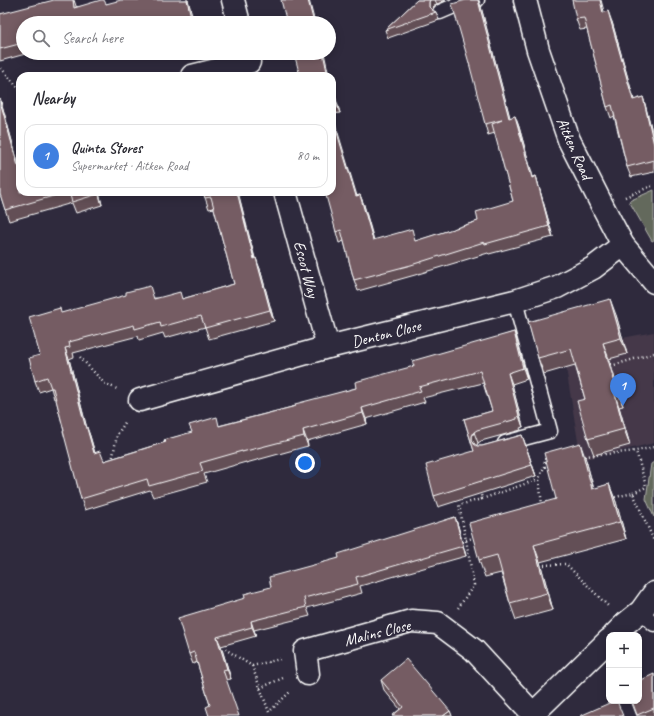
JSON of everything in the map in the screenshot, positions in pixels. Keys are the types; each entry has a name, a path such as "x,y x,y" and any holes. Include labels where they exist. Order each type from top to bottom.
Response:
{"street":[{"path":"233,0 237,16"},
{"name":"Aitken Road","path":"525,0 538,50 569,140 623,246 654,282"},
{"path":"211,72 250,64"},
{"name":"Escot Way","path":"286,196 328,347"},
{"name":"Denton Close","path":"140,400 328,347 515,301 563,284 593,268 623,246"},
{"path":"633,623 654,593"},
{"name":"Malins Close","path":"305,651 411,621 438,623"},
{"path":"438,623 474,650 532,715 606,643"},
{"path":"305,651 308,674"}],"lane":[{"path":"440,12 454,6 477,0"},
{"path":"491,447 550,431 515,301"}],"path":[{"path":"1,68 16,85"},
{"path":"602,207 654,185"},
{"path":"611,366 654,353"},
{"path":"80,357 104,383 140,400 117,435 112,464"},
{"path":"580,458 586,456 636,451 654,447"},
{"path":"608,499 633,493 646,486 636,451"},
{"path":"543,509 539,479 544,467 552,465"},
{"path":"438,623 450,619 474,584 459,505 482,499 539,479"},
{"path":"478,485 482,499"},
{"path":"633,493 654,541"},
{"path":"466,540 480,536"},
{"path":"544,565 566,564 633,623"},
{"path":"225,649 252,666 269,712 308,674"},
{"path":"252,666 278,660 305,651"}],"shaded area":[{"path":"654,332 654,443 581,460 563,349"}],"green space":[{"path":"654,190 654,240 652,241 629,201"},
{"path":"654,462 654,517 646,499 651,464"}],"building":[{"path":"54,0 73,0 74,8 101,0 104,0 106,4 121,0 187,0 191,16 16,16 16,45 0,49 0,14"},
{"path":"281,0 308,0 312,16 285,16"},
{"path":"417,0 430,0 429,7 436,12 385,30"},
{"path":"466,0 478,0 509,118 515,116 532,178 536,176 549,226 485,244 484,242 411,265 354,280 341,230 336,232 326,196 336,196 336,129 356,196 360,195 373,240 412,229 415,241 478,221 476,212 513,201 492,124 502,120 485,124 452,4"},
{"path":"572,0 600,0 603,13 608,11 633,100 643,97 654,145 654,160 627,167 612,105 607,107 584,18 576,19"},
{"path":"296,60 325,60 327,72 299,72"},
{"path":"0,101 16,159 16,196 53,196 5,210 0,194"},
{"path":"70,196 92,196 72,202"},
{"path":"204,196 238,196 254,259 256,258 270,310 205,328 201,316 161,327 160,322 135,329 134,325 69,342 70,347 65,348 85,425 94,453 100,451 104,461 166,442 164,440 192,432 189,425 217,417 219,426 296,406 295,404 356,388 355,382 414,366 412,361 514,332 523,368 508,373 519,416 517,419 477,430 472,436 472,440 477,446 482,446 522,435 532,465 434,496 426,465 474,451 464,419 492,411 480,371 419,387 421,391 362,408 363,413 303,430 304,436 200,463 203,471 149,486 147,479 81,499 53,388 51,388 47,377 35,381 29,358 40,355 29,317 60,308 61,313 126,295 126,292 150,286 154,299 180,292 182,299 234,284 211,197 205,198"},
{"path":"610,299 621,338 603,343 617,390 614,391 624,429 588,439 577,401 585,399 571,349 538,358 528,322"},
{"path":"580,443 592,489 609,484 620,522 534,545 547,593 510,603 497,555 479,560 469,523 556,499 544,453"},
{"path":"455,517 463,546 356,577 358,584 304,598 306,607 251,621 252,627 217,637 227,669 223,670 239,716 209,716 206,707 210,705 194,652 189,654 178,618 245,598 244,594 271,587 269,577 339,558 338,554"},
{"path":"406,659 450,711 443,716 392,716 403,707 381,680"},
{"path":"654,674 654,708 637,715 633,704 642,704 642,680"},
{"path":"607,704 618,704 623,716 580,716"}],"place":[{"name":"Quinta Stores","path":"623,406"}]}
